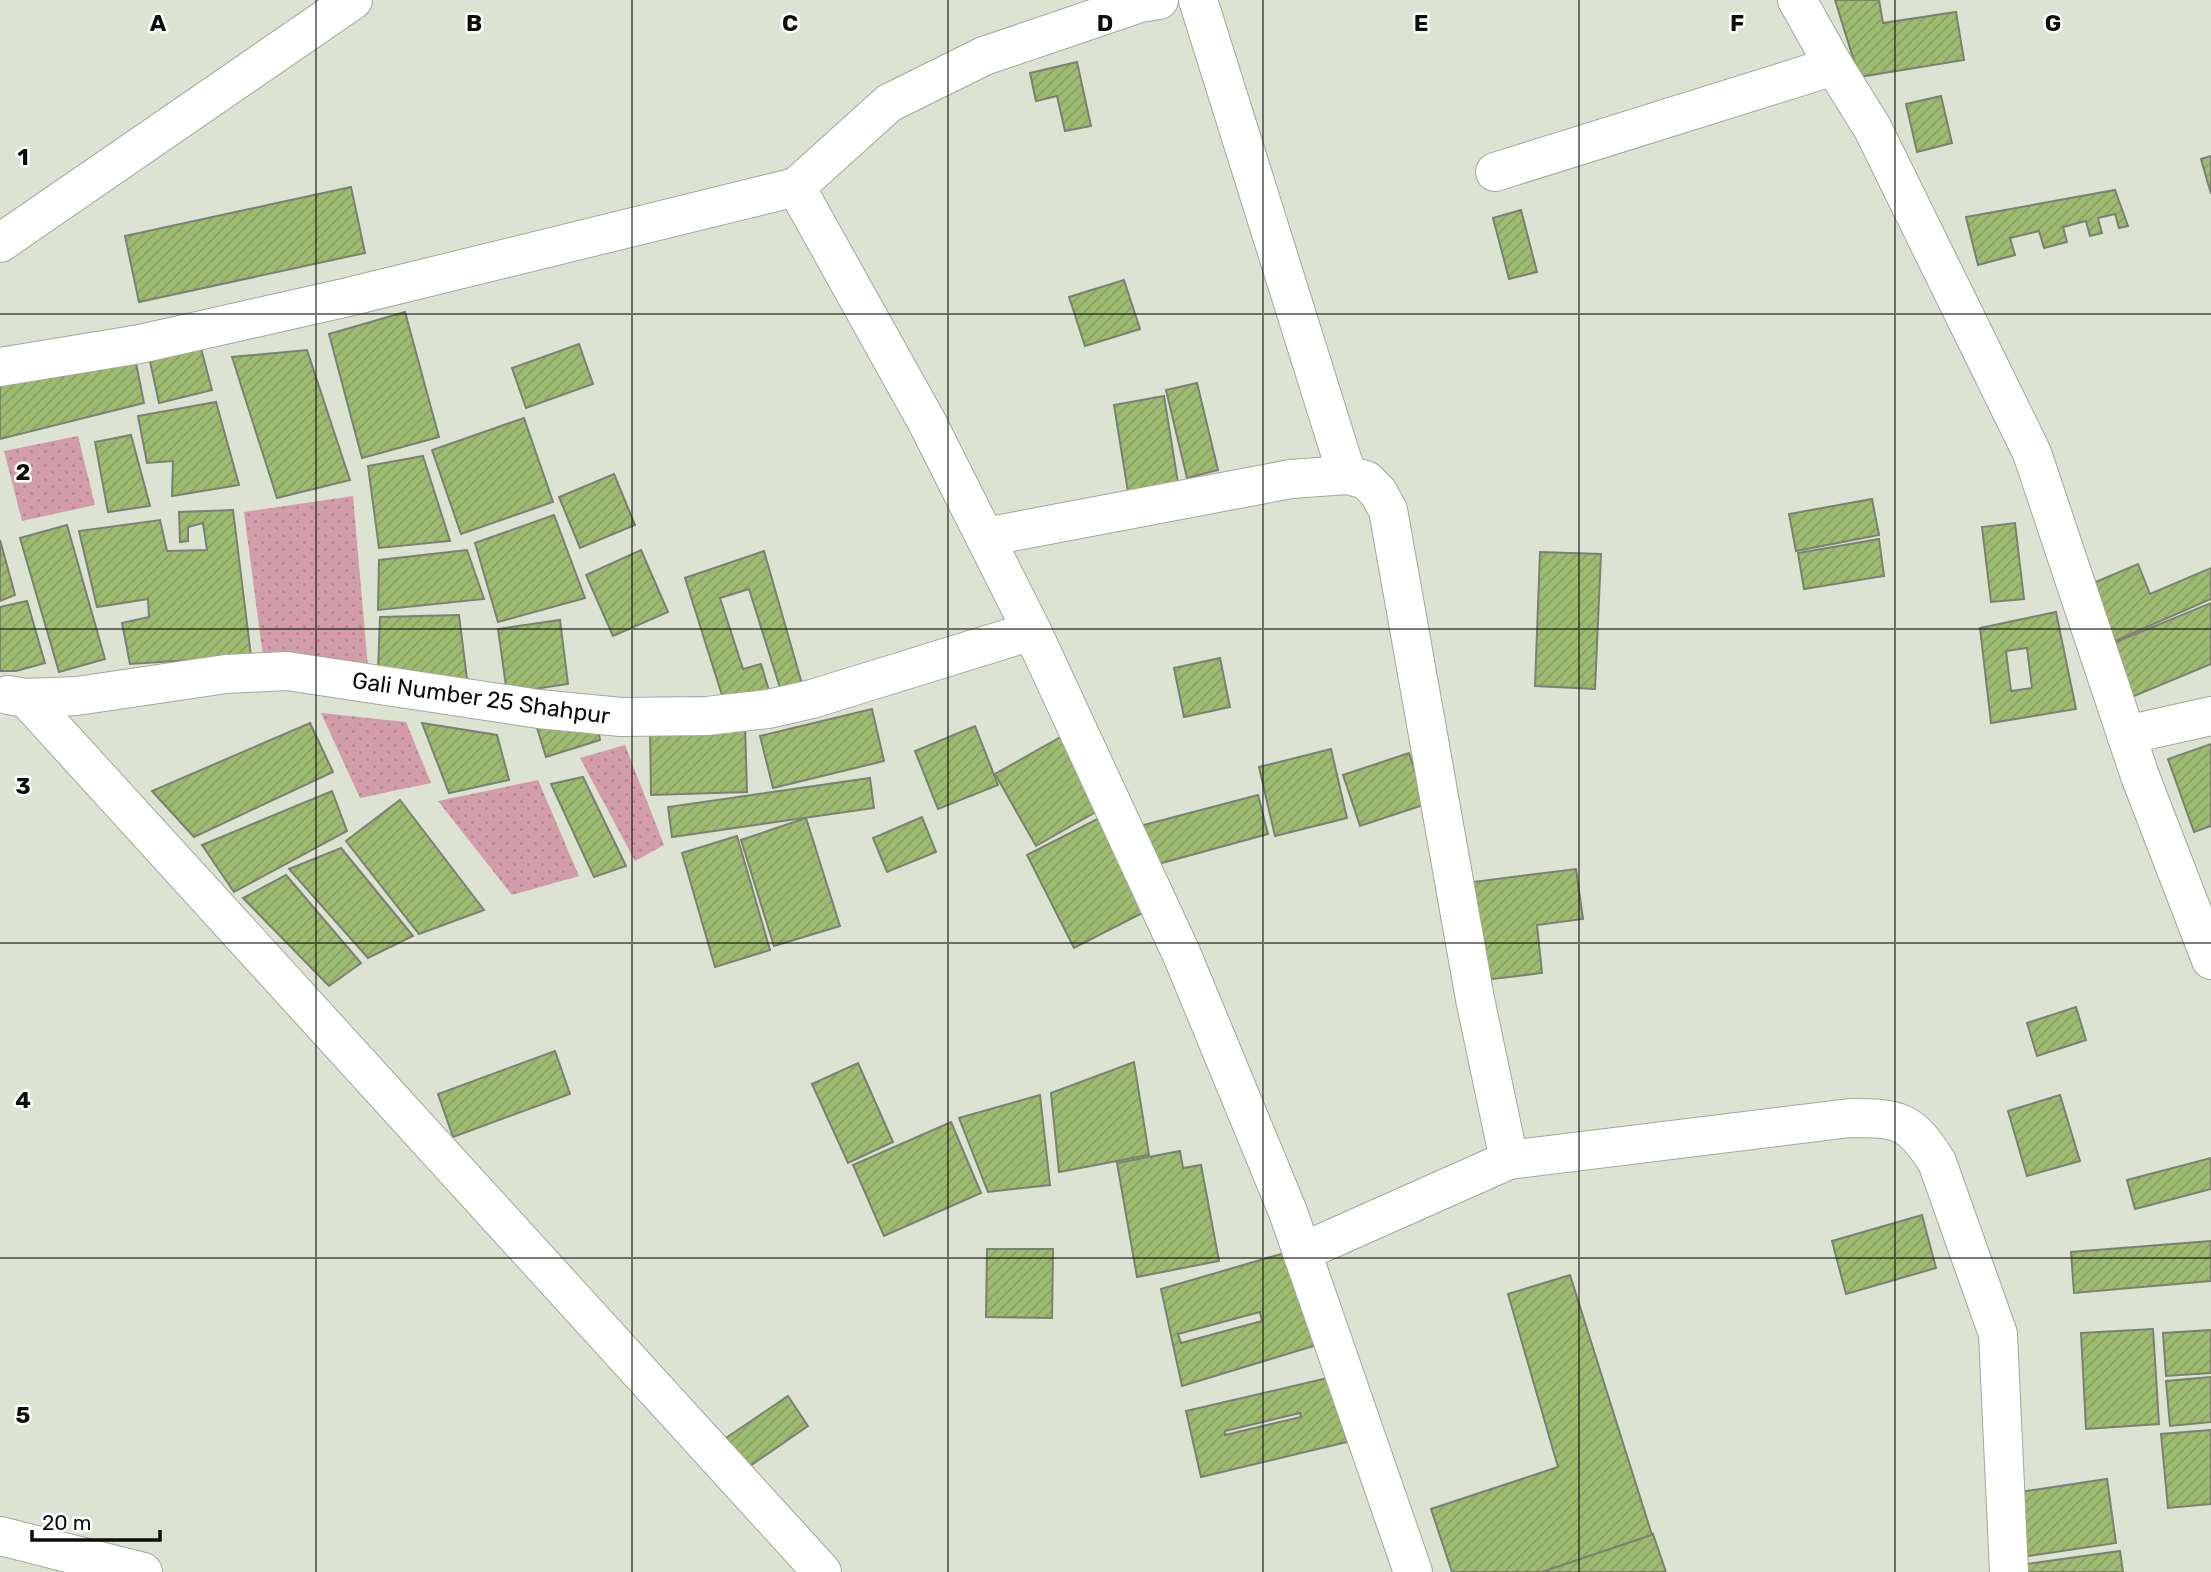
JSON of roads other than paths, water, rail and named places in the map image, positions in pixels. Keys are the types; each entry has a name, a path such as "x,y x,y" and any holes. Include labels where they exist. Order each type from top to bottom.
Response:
{"street":[{"path":"0,243 353,0"},
{"path":"0,367 140,344 344,298 796,187 890,103 984,56 1140,3 1159,0"},
{"path":"1198,0 1347,475"},
{"path":"1797,0 1873,129 2032,453 2126,735 2211,960"},
{"path":"1495,172 1834,66"},
{"path":"796,187 928,424 985,537 1032,631 1181,955 1288,1212 1413,1572"},
{"path":"985,537 1291,479 1347,475 1366,480 1378,492 1388,510 1475,999 1509,1160"},
{"name":"Gali Number 25 Shahpur","path":"24,696 77,696 226,674 287,671 539,709 621,717 707,716 768,709 812,699 1032,631"},
{"path":"24,696 822,1572"},
{"path":"2126,735 2211,716"},
{"path":"1302,1252 1509,1160 1850,1118 1883,1118 1904,1124 1923,1139 1937,1162 1998,1334 2010,1572"},
{"path":"0,1536 143,1572"}]}
